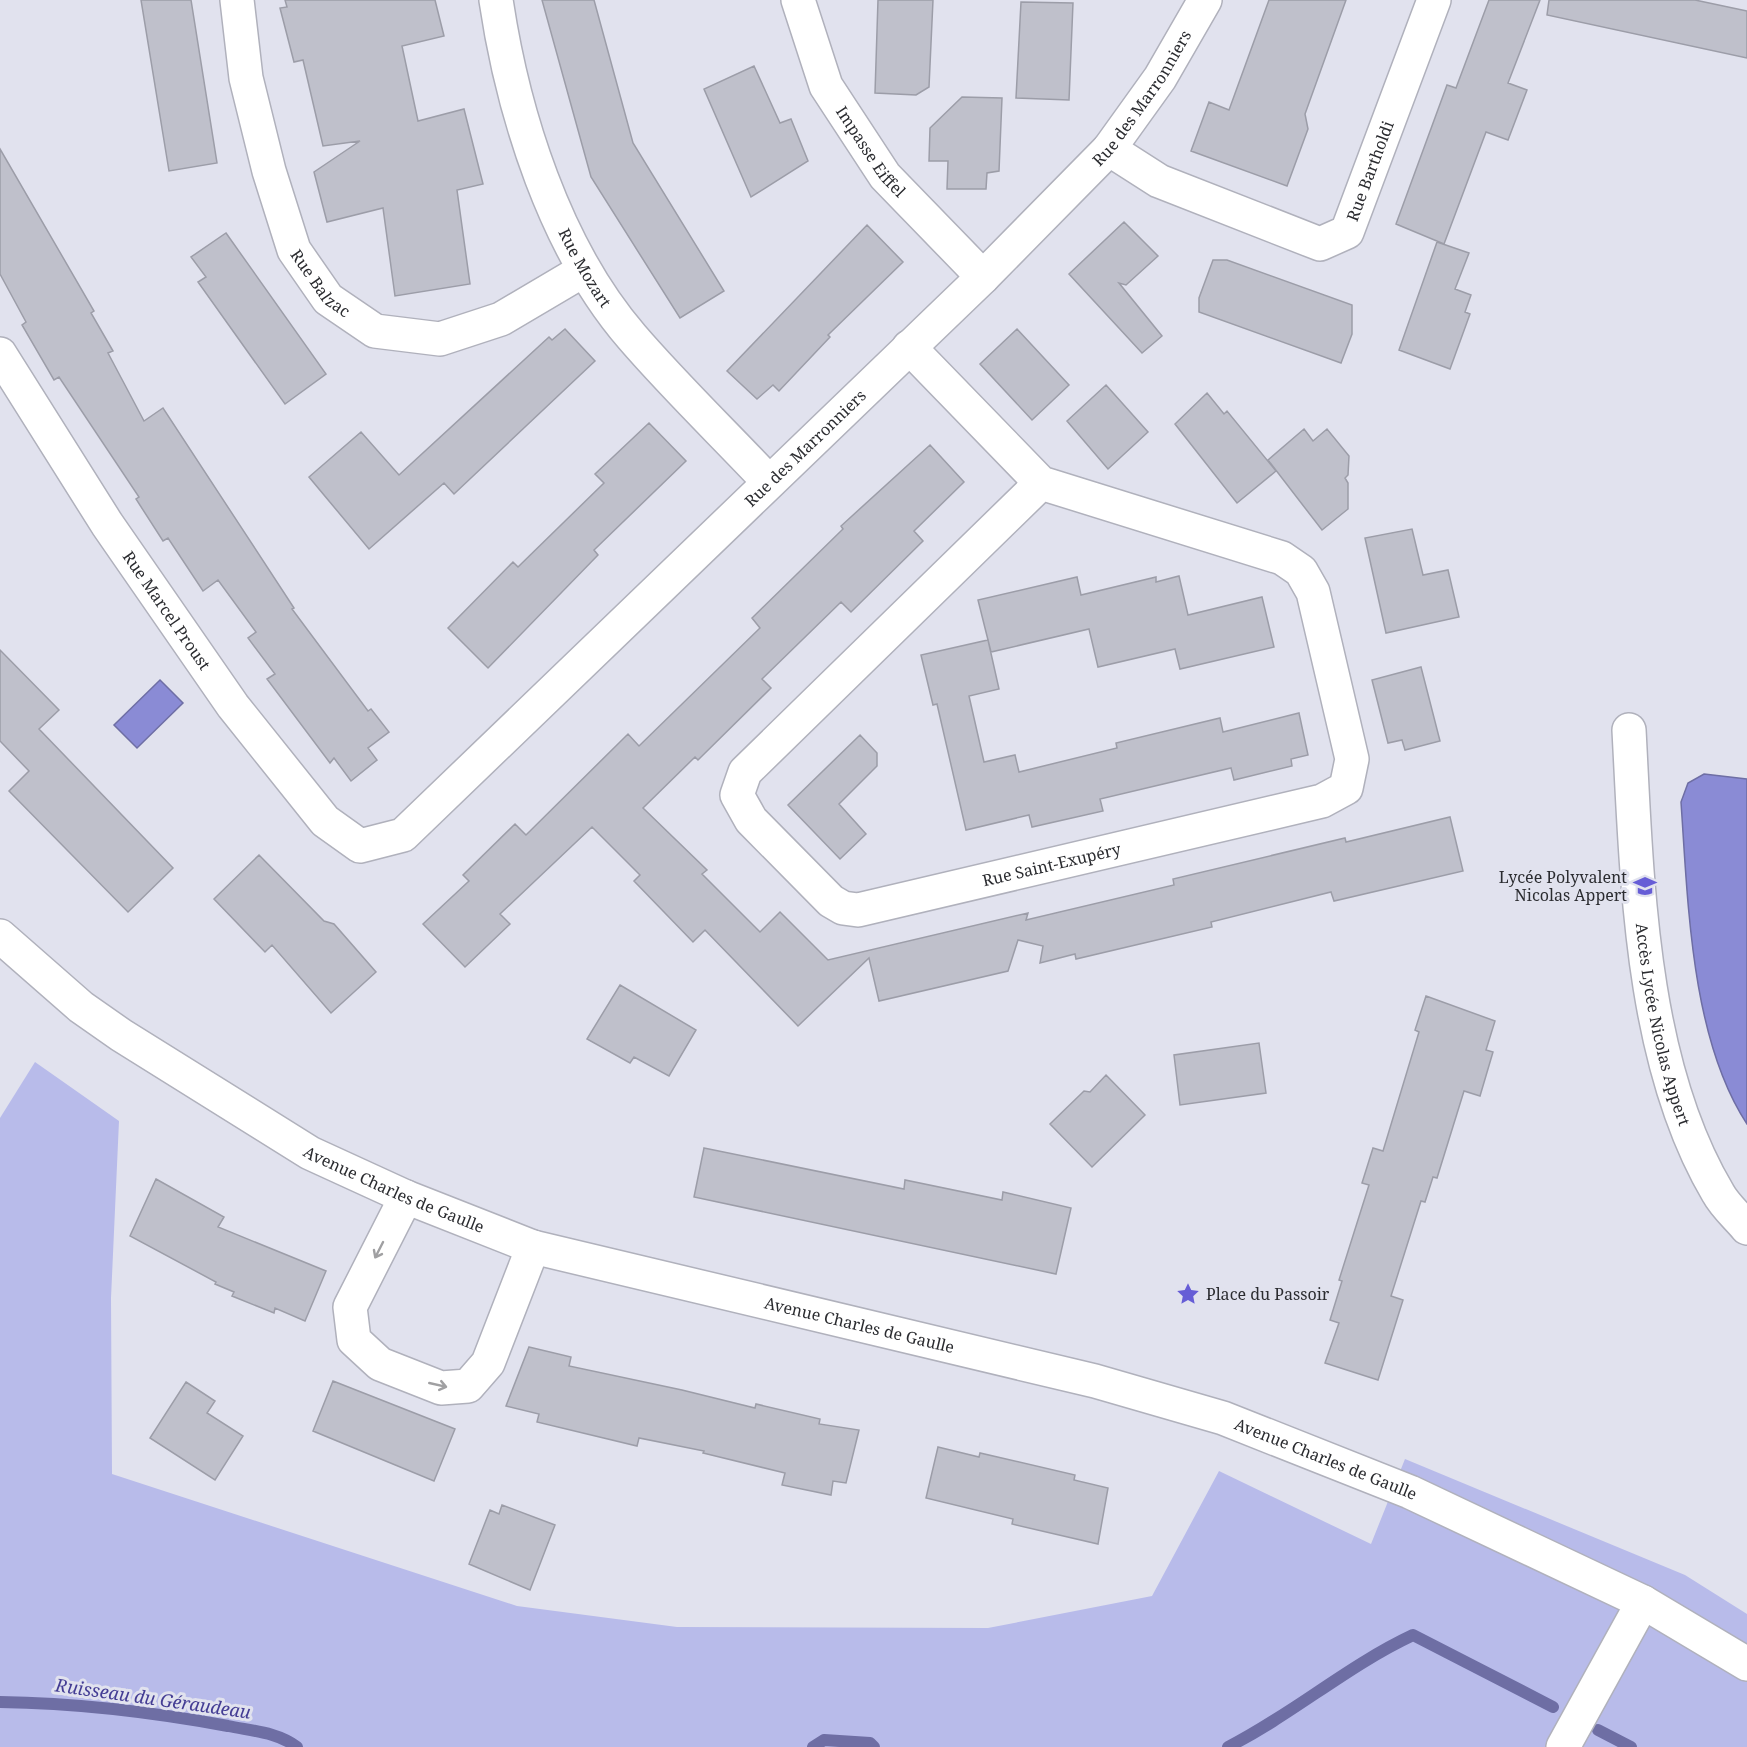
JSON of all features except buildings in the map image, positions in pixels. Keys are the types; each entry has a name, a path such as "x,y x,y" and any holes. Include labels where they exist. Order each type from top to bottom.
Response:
{"street":[{"name":"Rue Balzac","path":"237,0 246,78 269,171 294,250 327,299 375,331 440,339 501,319 584,270"},
{"name":"Rue Mozart","path":"496,0 504,53 536,166 584,270 631,336 769,482"},
{"name":"Impasse Eiffel","path":"798,0 826,86 885,176 983,277"},
{"name":"Rue des Marronniers","path":"360,846 403,835 983,277 1109,149 1160,78 1205,0"},
{"name":"Rue Bartholdi","path":"1109,149 1159,181 1320,244 1347,232 1434,0"},
{"name":"Rue Saint-Exupéry","path":"909,347 1041,483 1282,558 1301,571 1313,592 1352,759 1346,788 1322,801 858,910 843,908 831,901 751,820 737,795 745,772 1041,483"},
{"name":"Rue Marcel Proust","path":"0,354 107,524 233,706 325,821 360,846"},
{"name":"Accès Lycée Nicolas Appert","path":"1629,730 1639,890 1647,967 1663,1047 1685,1125 1719,1194 1747,1228"},
{"name":"Avenue Charles de Gaulle","path":"0,936 81,1007 121,1035 310,1153 406,1197 533,1247 1095,1381 1223,1418 1410,1492 1643,1602 1747,1664"},
{"path":"406,1197 350,1307 354,1340 380,1364 441,1388 468,1386 488,1363 533,1247"},
{"path":"1563,1747 1643,1602"}],"shaded area":[{"path":"160,680 183,703 137,748 114,725"},
{"path":"1704,774 1747,779 1747,1124 1728,1090 1714,1052 1703,1011 1690,926 1681,802 1688,783"},
{"path":"35,1062 119,1121 111,1298 112,1474 517,1606 677,1627 988,1628 1152,1596 1219,1471 1371,1544 1405,1459 1685,1575 1747,1614 1747,1747 0,1747 0,1118"}],"waterway":[{"name":"Ruisseau du Géraudeau","path":"1228,1747 1275,1720 1365,1661 1413,1635 1553,1707"},
{"name":"Ruisseau du Géraudeau","path":"0,1702 86,1706 171,1716 264,1733 281,1738 297,1747"},
{"name":"Ruisseau du Géraudeau","path":"1598,1730 1631,1747"},
{"name":"Ruisseau du Géraudeau","path":"813,1747 824,1740 870,1743 874,1747"}],"place":[{"name":"Lycée Polyvalent Nicolas Appert","path":"1645,886"},
{"name":"Place du Passoir","path":"1188,1294"}]}
